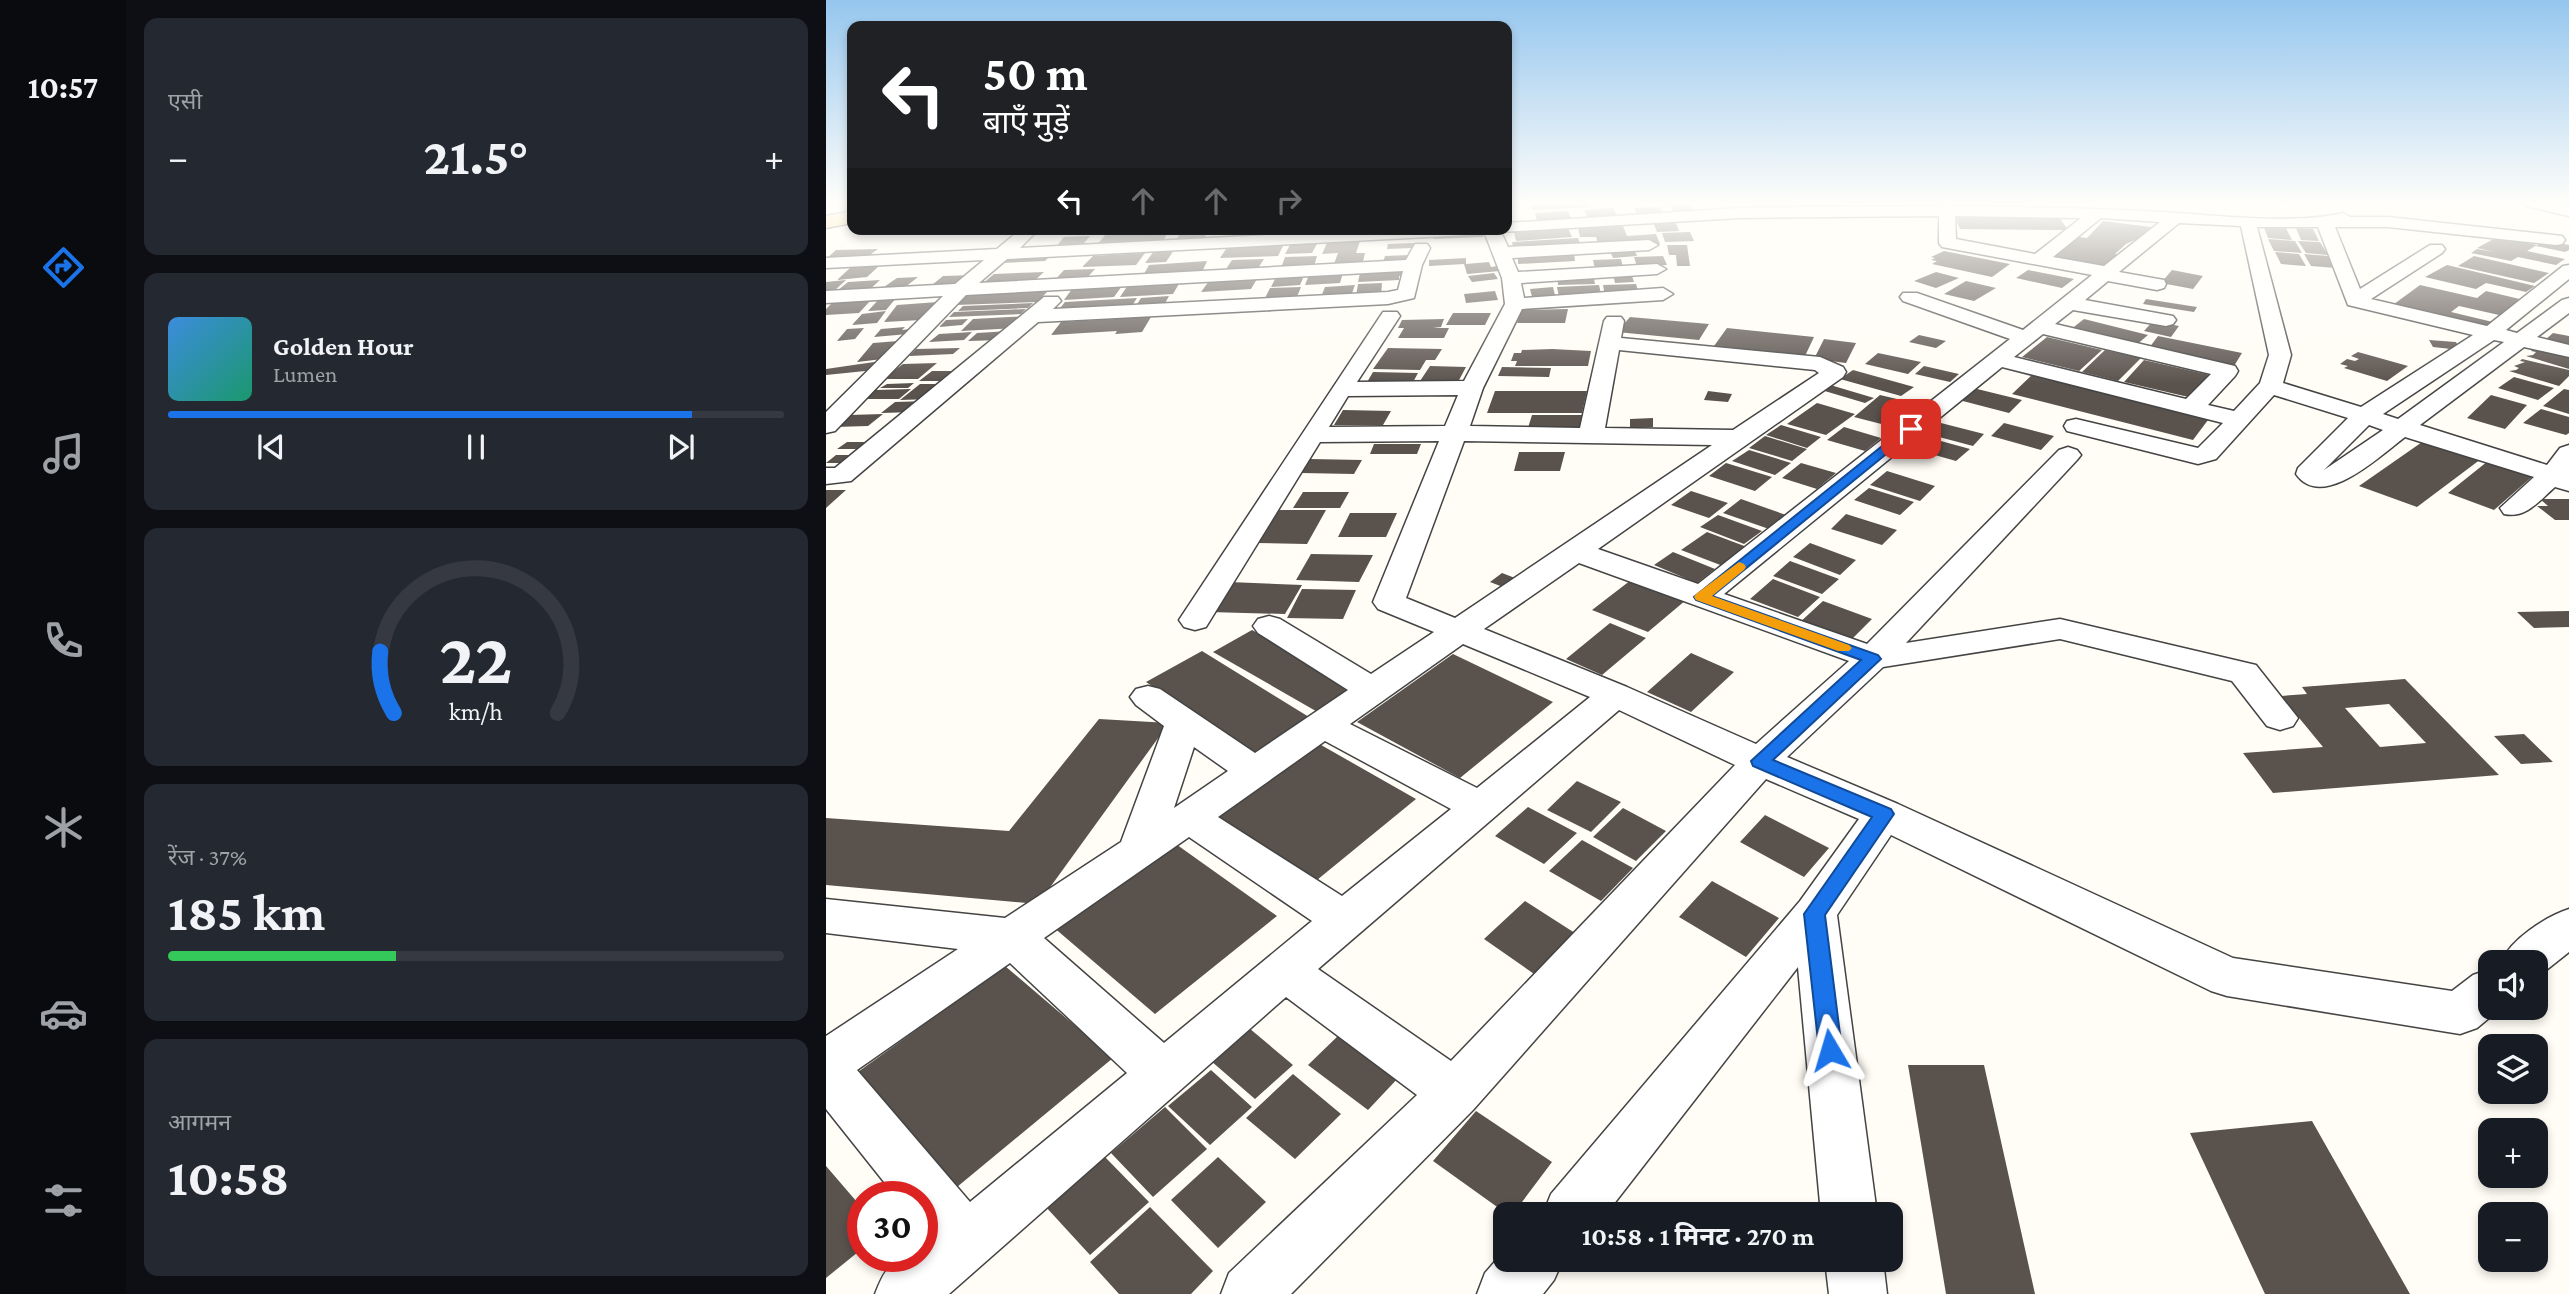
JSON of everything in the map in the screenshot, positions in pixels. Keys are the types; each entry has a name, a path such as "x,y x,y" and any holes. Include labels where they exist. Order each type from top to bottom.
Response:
{"street":[{"path":"826,426 989,263"},
{"path":"1500,263 1472,388 1389,602 1615,695 1884,814 2227,977 2460,1013 2478,999"},
{"path":"1525,263 1608,298 1663,294"},
{"path":"1599,263 1657,269"},
{"path":"2050,263 2159,291"},
{"path":"1701,597 2117,263"},
{"path":"1250,1294 1455,1093 1760,761 1873,659 2072,441 2198,456 2207,454 2270,386 2280,355 2258,263"},
{"path":"2341,263 2356,301"},
{"path":"2356,301 2414,263"},
{"path":"827,298 1413,265 1407,294 1388,298 1035,316"},
{"path":"2569,271 2490,333 2367,414 2311,468 2309,474 2314,480 2339,474 2569,304"},
{"path":"826,476 842,475 1035,316 1068,284"},
{"path":"1910,297 2034,332 2227,372 2192,407"},
{"path":"1591,435 1614,323 1608,298"},
{"path":"2356,301 2569,351"},
{"path":"2069,303 2166,320"},
{"path":"1195,620 1341,388 1390,316"},
{"path":"826,1063 1189,817 1835,372 1820,363 1611,343"},
{"path":"1998,360 2237,419"},
{"path":"2270,386 2564,470"},
{"path":"1341,388 1472,388"},
{"path":"826,433 891,436"},
{"path":"1312,435 1455,433 1739,438"},
{"path":"2514,508 2564,470"},
{"path":"1575,551 1873,659 2060,629 2244,673 2280,718"},
{"path":"1269,626 1372,690"},
{"path":"904,1294 1344,920 1615,695"},
{"path":"1149,697 1254,771"},
{"path":"1139,850 1184,721"},
{"path":"1322,724 1480,807"},
{"path":"1581,1202 1815,914 1884,814"},
{"path":"1189,817 1344,920"},
{"path":"1815,914 1848,1202"},
{"path":"826,916 1012,937 1164,1074"},
{"path":"2539,950 2569,927"},
{"path":"1285,971 1455,1093"},
{"path":"826,1071 967,1241"},
{"path":"1506,1294 1524,1272"},
{"path":"1855,1272 1858,1294"}],"building":[{"path":"1086,263 1137,263 1136,265 1082,267"},
{"path":"1206,263 1203,270 1144,274 1149,265"},
{"path":"1230,263 1261,263 1258,268 1226,269"},
{"path":"1283,263 1315,263 1314,266 1281,268"},
{"path":"1429,263 1490,263 1491,267 1497,266 1500,271 1467,274 1464,264 1429,266"},
{"path":"1594,263 1622,263 1623,268 1595,269"},
{"path":"1636,263 1667,265 1637,267"},
{"path":"1677,263 1690,263 1690,266 1677,266"},
{"path":"2007,263 2010,264 1992,277 1932,264"},
{"path":"2087,263 2110,263 2106,267"},
{"path":"2304,263 2306,266 2281,264"},
{"path":"2309,263 2333,263 2336,268 2311,266"},
{"path":"2462,263 2507,263 2549,273 2534,283 2458,266"},
{"path":"2447,265 2535,286 2526,292 2486,283 2476,289 2425,277"},
{"path":"879,266 867,277 837,280 850,268"},
{"path":"1095,269 1085,280 1054,281 1064,270"},
{"path":"1407,270 1407,276 1399,276 1399,280 1358,282 1360,273"},
{"path":"2028,270 2074,279 2062,288 2016,278"},
{"path":"2172,270 2203,276 2193,289 2161,283"},
{"path":"1044,272 1033,282 982,284 994,274"},
{"path":"1936,272 1959,278 1936,288 1914,281"},
{"path":"1343,273 1340,283 1305,285 1309,275"},
{"path":"1494,273 1498,279 1472,282 1468,276"},
{"path":"1631,273 1634,282 1615,283 1613,274"},
{"path":"1593,274 1595,284 1558,285 1557,275"},
{"path":"975,275 959,287 927,289 943,276"},
{"path":"1304,276 1300,285 1271,287 1276,277"},
{"path":"918,277 904,288 881,289 897,278"},
{"path":"1257,279 1251,289 1201,292 1209,281"},
{"path":"846,280 834,291 826,292 826,282"},
{"path":"880,280 866,293 832,295 848,282"},
{"path":"1966,281 1996,288 1974,301 1944,294"},
{"path":"1180,282 1173,294 1120,297 1128,285"},
{"path":"1382,283 1381,295 1356,296 1358,284"},
{"path":"1636,284 1639,294 1605,296 1603,285"},
{"path":"1355,285 1351,296 1321,297 1325,287"},
{"path":"1599,285 1601,294 1559,297 1557,287"},
{"path":"2420,285 2477,298 2486,291 2528,301 2508,317 2459,306 2451,312 2497,323 2488,331 2390,307"},
{"path":"1122,286 1114,297 1064,300 1072,289"},
{"path":"1301,287 1296,299 1264,300 1270,288"},
{"path":"1553,287 1556,299 1533,301 1530,289"},
{"path":"1051,288 1037,302 955,305 971,291"},
{"path":"1495,291 1498,300 1466,303 1464,294"},
{"path":"1169,296 1163,307 1134,309 1141,298"},
{"path":"897,297 886,310 868,311 880,298"},
{"path":"1137,298 1130,309 1056,313 1065,302"},
{"path":"2146,299 2197,307 2194,312 2143,304"},
{"path":"871,300 859,313 826,315 826,309 832,303"},
{"path":"938,302 921,320 884,322 897,305"},
{"path":"1033,303 1028,308 958,311 963,306"},
{"path":"1026,309 1021,314 949,317 954,312"},
{"path":"1568,309 1565,323 1517,323 1522,310"},
{"path":"886,311 877,323 852,325 862,314"},
{"path":"1453,313 1491,313 1485,325 1446,325"},
{"path":"1028,316 1017,328 961,331 973,319"},
{"path":"1151,317 1142,332 1051,335 1061,322"},
{"path":"1630,317 1709,324 1699,340 1617,332"},
{"path":"968,319 962,325 939,327 946,320"},
{"path":"1444,319 1441,327 1433,328 1449,328 1444,338 1398,338 1404,328 1398,328 1402,320"},
{"path":"2084,319 2148,335 2135,346 2070,330"},
{"path":"2153,321 2179,326 2171,337 2144,331"},
{"path":"905,327 902,330 911,329 908,334 874,337 881,329"},
{"path":"864,328 855,339 837,341 847,329"},
{"path":"1727,328 1814,337 1805,356 1714,346"},
{"path":"1009,331 1001,340 968,341 977,333"},
{"path":"972,332 964,340 929,342 939,334"},
{"path":"2553,333 2569,336 2569,346 2545,340"},
{"path":"1919,335 1946,341 1936,348 1909,342"},
{"path":"2158,336 2242,353 2234,366 2149,348"},
{"path":"2047,337 2102,350 2079,371 2022,357"},
{"path":"1824,339 1856,343 1846,363 1814,359"},
{"path":"2429,340 2456,342 2460,350 2433,347"},
{"path":"898,341 883,359 857,362 873,343"},
{"path":"960,348 953,354 909,356 916,349"},
{"path":"1388,348 1442,349 1435,360 1426,360 1420,370 1373,369"},
{"path":"2534,348 2569,352 2569,369 2526,356 2536,352 2531,351"},
{"path":"1522,350 1591,351 1588,366 1515,366 1517,361 1511,361 1514,353 1521,353"},
{"path":"2105,350 2141,358 2118,381 2082,372"},
{"path":"2358,352 2408,366 2387,381 2344,368 2348,366 2340,364 2347,359 2359,359 2351,356"},
{"path":"1878,353 1921,362 1908,374 1865,364"},
{"path":"2522,359 2569,370 2569,376 2559,386 2509,371 2519,368 2514,366 2525,362 2520,361"},
{"path":"2144,360 2214,376 2197,399 2124,382"},
{"path":"881,361 875,370 826,375 826,369"},
{"path":"937,363 918,379 883,379 903,364"},
{"path":"1430,366 1466,367 1458,382 1420,381"},
{"path":"1924,366 1959,374 1950,382 1915,374"},
{"path":"1502,367 1551,368 1549,377 1498,376"},
{"path":"1853,370 1914,387 1901,396 1840,379"},
{"path":"932,371 959,371 947,381 919,381"},
{"path":"1373,372 1418,373 1412,384 1366,384"},
{"path":"2034,373 2211,416 2193,440 2012,394"},
{"path":"2514,377 2554,388 2538,400 2498,388"},
{"path":"914,383 908,388 880,388 887,384"},
{"path":"920,384 950,384 932,399 900,400"},
{"path":"1827,384 1874,398 1865,403 1818,389"},
{"path":"1969,387 2022,400 2009,413 1955,399"},
{"path":"911,389 899,399 863,399 875,390"},
{"path":"2564,389 2569,390 2569,414 2543,406"},
{"path":"1495,391 1587,391 1582,413 1487,413"},
{"path":"1708,391 1732,394 1728,402 1704,400"},
{"path":"1880,395 1918,404 1893,427 1854,417"},
{"path":"2491,395 2527,405 2505,429 2467,418"},
{"path":"928,401 914,412 881,413 895,402"},
{"path":"1817,403 1855,414 1826,435 1787,424"},
{"path":"2541,409 2569,417 2569,433 2566,435 2523,423"},
{"path":"1343,410 1391,411 1383,425 1334,425"},
{"path":"883,414 868,426 834,427 849,415"},
{"path":"1532,415 1583,415 1580,431 1527,431"},
{"path":"1653,418 1653,427 1630,428 1630,419"},
{"path":"1937,422 1984,434 1973,446 1924,433"},
{"path":"2004,423 2054,436 2041,450 1991,436"},
{"path":"1781,425 1821,437 1807,448 1766,435"},
{"path":"1844,427 1881,438 1865,451 1827,440"},
{"path":"1765,436 1807,449 1792,461 1749,448"},
{"path":"1930,438 1970,449 1956,461 1917,450"},
{"path":"2425,440 2481,459 2417,507 2359,486"},
{"path":"847,442 869,442 860,449 837,449"},
{"path":"1374,444 1421,444 1417,454 1370,454"},
{"path":"1749,450 1791,463 1775,475 1732,461"},
{"path":"1519,452 1565,452 1560,471 1514,471"},
{"path":"836,455 861,455 850,463 826,463"},
{"path":"1310,459 1362,460 1354,474 1301,473"},
{"path":"2488,461 2533,476 2494,510 2448,493"},
{"path":"1726,463 1772,477 1755,491 1709,476"},
{"path":"1801,463 1836,473 1817,489 1782,478"},
{"path":"1887,471 1935,486 1920,501 1870,485"},
{"path":"1869,488 1914,502 1900,515 1854,500"},
{"path":"826,490 846,490 826,508"},
{"path":"1691,491 1728,503 1709,518 1671,505"},
{"path":"1303,492 1349,492 1340,508 1293,508"},
{"path":"1741,499 1786,515 1769,529 1723,513"},
{"path":"2540,499 2569,499 2569,520 2555,520 2537,506 2548,506"},
{"path":"1278,510 1326,510 1307,544 1257,543"},
{"path":"1350,513 1397,513 1386,537 1338,537"},
{"path":"1846,514 1897,530 1882,545 1831,529"},
{"path":"1718,515 1762,531 1744,544 1700,527"},
{"path":"1707,532 1747,547 1723,566 1681,550"},
{"path":"1810,543 1856,560 1840,575 1793,557"},
{"path":"1673,552 1715,569 1697,583 1654,565"},
{"path":"1311,554 1373,555 1359,582 1296,580"},
{"path":"1790,561 1839,579 1822,594 1773,576"},
{"path":"1502,573 1515,578 1503,587 1490,582"},
{"path":"1773,579 1820,597 1798,617 1750,599"},
{"path":"1631,580 1686,600 1648,632 1592,610"},
{"path":"1229,582 1302,585 1285,614 1209,612"},
{"path":"1302,589 1356,590 1343,619 1287,618"},
{"path":"1823,601 1872,619 1848,643 1798,624"},
{"path":"2569,611 2569,627 2534,628 2517,612"},
{"path":"1610,623 1646,638 1602,675 1566,659"},
{"path":"1252,630 1360,688 1321,714 1213,652"},
{"path":"1202,651 1309,717 1254,753 1146,682"},
{"path":"1691,653 1734,672 1691,712 1647,692"},
{"path":"1453,654 1553,702 1460,778 1357,722"},
{"path":"2405,679 2499,775 2273,793 2243,753 2323,747 2281,696 2307,694 2302,687","holes":["2389,704 2426,743 2380,747 2345,708"]},
{"path":"1099,719 1169,723 1038,904 826,885 826,818 1009,831"},
{"path":"2524,734 2553,762 2521,764 2494,736"},
{"path":"1314,741 1416,799 1317,880 1213,813"},
{"path":"1577,781 1621,802 1591,832 1547,810"},
{"path":"1528,807 1577,833 1544,864 1495,836"},
{"path":"1623,808 1666,831 1636,861 1593,837"},
{"path":"1765,815 1829,848 1804,877 1740,842"},
{"path":"1582,840 1633,868 1601,901 1549,871"},
{"path":"1173,842 1277,916 1155,1014 1052,926"},
{"path":"1712,881 1779,918 1746,957 1679,917"},
{"path":"1525,901 1578,935 1537,976 1484,939"},
{"path":"1005,966 1113,1058 957,1187 851,1077"},
{"path":"1249,1028 1293,1065 1255,1099 1211,1061"},
{"path":"1341,1033 1400,1076 1368,1110 1308,1065"},
{"path":"1908,1065 1984,1065 2035,1294 1946,1294"},
{"path":"1211,1070 1252,1107 1210,1145 1168,1106"},
{"path":"1293,1074 1341,1114 1295,1159 1246,1118"},
{"path":"1165,1107 1207,1149 1153,1197 1111,1153"},
{"path":"1476,1111 1552,1162 1522,1202 1493,1204 1433,1161"},
{"path":"2312,1121 2410,1294 2265,1294 2190,1133"},
{"path":"1104,1156 1149,1202 1090,1255 1045,1206"},
{"path":"1218,1157 1266,1202 1218,1248 1171,1200"},
{"path":"826,1166 847,1190 847,1261 826,1278"},
{"path":"1150,1207 1213,1271 1191,1294 1119,1294 1090,1262"}],"slow traffic":[{"path":"1739,567 1701,597 1844,648"}],"route":[{"path":"1830,1050 1815,914 1884,814 1760,761 1873,659 1701,597 1911,429"}]}
